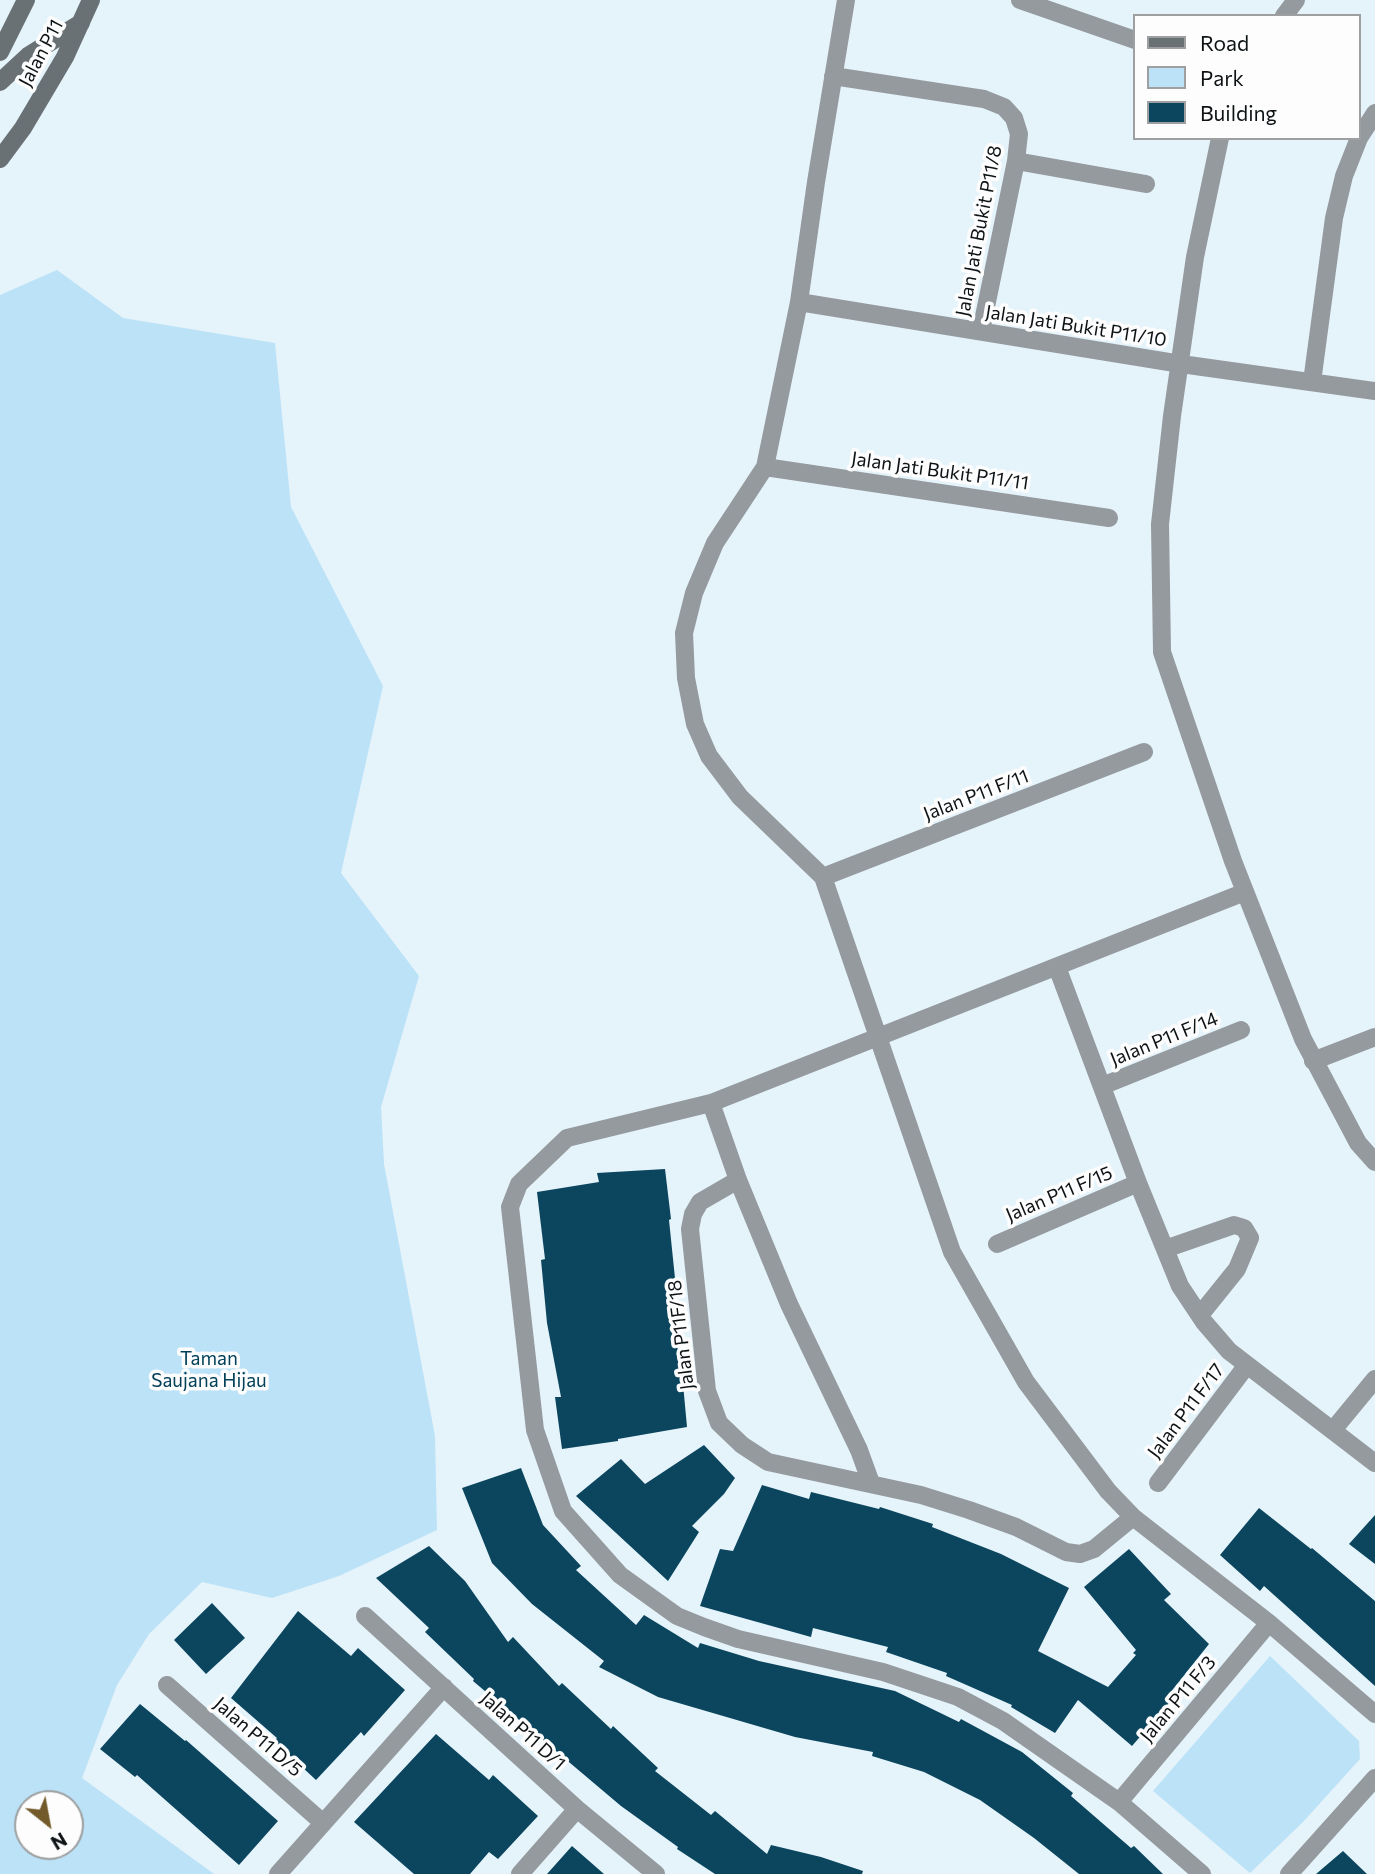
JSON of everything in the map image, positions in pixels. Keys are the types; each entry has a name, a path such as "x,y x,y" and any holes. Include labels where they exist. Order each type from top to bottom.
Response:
{"main road":[{"name":"Jalan P11","path":"0,52 26,0"},
{"name":"Jalan P11","path":"0,159 30,116 65,57 91,0"},
{"path":"0,82 27,56 81,23"}],"street":[{"path":"846,0 799,302 765,467 715,543 694,593 684,633 686,678 695,724 709,756 740,797 823,877 953,1252 1026,1382 1108,1492 1133,1517 1269,1623 1375,1714"},
{"path":"1020,0 1134,40"},
{"path":"1286,14 1297,0"},
{"name":"Jalan Jati Bukit P11/8","path":"833,76 984,99 1004,107 1014,118 1019,134 1016,162 981,331"},
{"path":"1361,135 1375,113"},
{"path":"1220,140 1195,257 1172,416 1160,524 1162,652 1245,892 1313,1061 1358,1143 1375,1162"},
{"path":"1312,382 1334,218 1344,176 1358,140"},
{"path":"1016,162 1146,184"},
{"name":"Jalan Jati Bukit P11/10","path":"799,302 1181,364 1375,391"},
{"name":"Jalan Jati Bukit P11/11","path":"765,467 1109,518"},
{"name":"Jalan P11 F/11","path":"823,877 1144,752"},
{"path":"1202,1874 1119,1802 1003,1721 958,1697 883,1672 738,1639 677,1616 620,1575 563,1511 535,1430 510,1207 519,1184 567,1139 711,1103 1245,892"},
{"path":"1057,967 1138,1183 1180,1286 1229,1351 1375,1463"},
{"name":"Jalan P11 F/14","path":"1102,1087 1241,1030"},
{"path":"1313,1061 1375,1037"},
{"path":"711,1103 738,1180 789,1304 872,1483"},
{"name":"Jalan P11F/18","path":"738,1180 701,1202 693,1214 690,1228 707,1391 719,1423 742,1445 768,1462 921,1494 1016,1527 1066,1552 1080,1554 1094,1549 1133,1517"},
{"name":"Jalan P11 F/15","path":"997,1244 1138,1183"},
{"path":"1165,1249 1234,1225 1244,1228 1250,1238 1237,1269 1200,1315"},
{"name":"Jalan P11 F/17","path":"1158,1483 1247,1365"},
{"path":"1333,1430 1375,1379"},
{"name":"Jalan P11 D/1","path":"365,1616 577,1809 656,1874"},
{"name":"Jalan P11 F/3","path":"1119,1802 1269,1623"},
{"name":"Jalan P11 D/5","path":"167,1685 322,1822"},
{"path":"278,1874 444,1687"},
{"path":"1289,1874 1375,1777"},
{"path":"520,1874 577,1809"}],"green space":[{"name":"Taman Saujana Hijau","path":"57,270 123,318 275,343 291,507 383,686 341,873 419,976 381,1107 384,1164 435,1436 437,1530 339,1576 272,1598 202,1582 149,1634 117,1685 82,1778 214,1874 0,1874 0,295"},
{"path":"1270,1656 1359,1741 1360,1759 1303,1822 1250,1873 1153,1791"}],"building":[{"path":"665,1169 676,1288 679,1373 682,1373 687,1427 562,1449 555,1397 561,1397 547,1323 541,1260 545,1259 537,1192 599,1182 597,1173"},
{"path":"704,1445 735,1478 724,1494 692,1526 699,1532 668,1581 576,1496 621,1459 645,1484"},
{"path":"521,1468 543,1525 581,1566 576,1570 636,1625 644,1615 698,1648 700,1643 759,1661 895,1691 959,1722 961,1719 1022,1752 1073,1793 1071,1796 1131,1848 1134,1846 1163,1874 1079,1874 980,1800 924,1772 872,1756 873,1752 795,1737 658,1697 599,1667 604,1661 532,1604 492,1563 462,1488"},
{"path":"762,1485 809,1499 811,1492 879,1509 880,1507 933,1524 932,1527 1001,1554 1069,1588 1038,1651 1108,1687 1136,1655 1133,1653 1136,1650 1084,1587 1129,1549 1171,1594 1164,1600 1209,1644 1166,1698 1170,1702 1132,1746 1078,1700 1055,1733 1011,1707 1012,1705 946,1676 947,1673 886,1652 888,1647 813,1628 811,1637 700,1606 720,1549 733,1551"},
{"path":"1259,1508 1375,1601 1375,1686 1264,1586 1260,1591 1220,1555"},
{"path":"1375,1515 1375,1564 1349,1544"},
{"path":"429,1546 465,1581 508,1642 513,1637 559,1686 562,1683 611,1729 613,1726 658,1768 655,1771 711,1815 715,1811 767,1854 771,1845 821,1857 863,1871 862,1874 715,1874 677,1849 678,1847 621,1806 473,1681 474,1679 425,1632 429,1628 376,1578"},
{"path":"212,1603 245,1638 206,1674 174,1640"},
{"path":"298,1611 351,1656 358,1648 405,1690 364,1736 361,1732 316,1780 274,1741 277,1738 231,1698"},
{"path":"140,1704 186,1740 278,1821 239,1865 137,1775 135,1777 100,1749"},
{"path":"436,1734 489,1780 493,1775 538,1816 498,1859 489,1852 470,1874 414,1874 354,1822"},
{"path":"572,1846 604,1874 547,1874"},
{"path":"1343,1851 1367,1874 1316,1874"}]}
